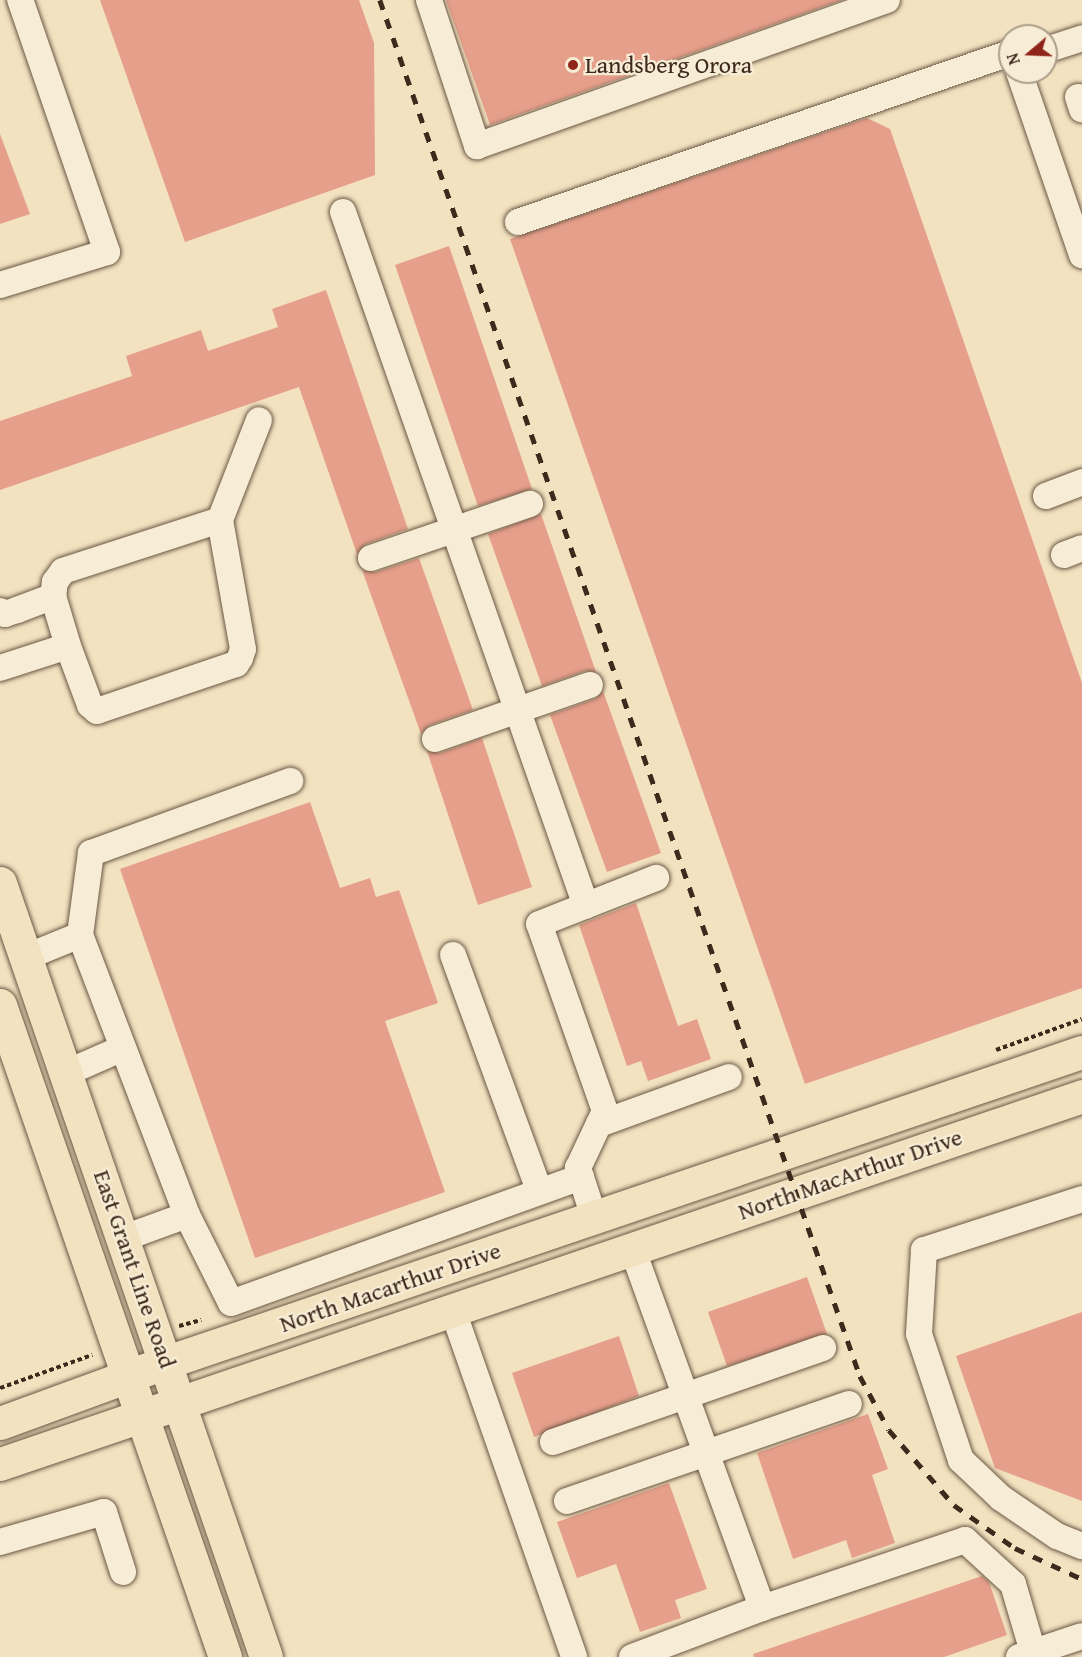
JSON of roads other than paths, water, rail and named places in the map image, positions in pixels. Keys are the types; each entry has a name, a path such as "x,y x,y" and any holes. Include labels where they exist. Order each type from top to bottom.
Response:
{"main road":[{"name":"East Grant Line Road","path":"0,883 167,1362 266,1657"},
{"name":"East Grant Line Road","path":"0,1005 225,1657"},
{"name":"North MacArthur Drive","path":"781,1154 1082,1052"},
{"name":"North MacArthur Drive","path":"625,1250 1082,1096"},
{"name":"North Macarthur Drive","path":"0,1423 167,1362 781,1154"},
{"name":"North Macarthur Drive","path":"0,1464 180,1400 625,1250"}],"lane":[{"path":"0,285 107,252 20,0"},
{"path":"429,0 477,146 887,0"},
{"path":"1058,46 1082,38"},
{"path":"518,222 998,57"},
{"path":"1023,84 1082,255"},
{"path":"343,212 586,906"},
{"path":"220,520 63,571 55,582 53,596 68,646 90,705 97,711 236,664 243,649 220,520 259,420"},
{"path":"1046,496 1082,482"},
{"path":"371,558 530,504"},
{"path":"0,610 5,614 53,596"},
{"path":"0,668 68,646"},
{"path":"435,739 590,685"},
{"path":"290,780 91,853 80,935 187,1215 231,1303 580,1177"},
{"path":"594,1217 578,1168 605,1111 539,924 656,878"},
{"path":"26,957 80,935"},
{"path":"453,955 539,1190"},
{"path":"66,1073 123,1048"},
{"path":"599,1124 729,1077"},
{"path":"1082,1199 924,1250 919,1334 961,1460 1001,1498 1057,1536 1082,1546"},
{"path":"124,1238 187,1215"},
{"path":"625,1250 686,1397 762,1608"},
{"path":"452,1308 574,1657"},
{"path":"553,1442 823,1348"},
{"path":"567,1501 849,1404"},
{"path":"0,1542 104,1512 123,1572"},
{"path":"632,1657 762,1608 965,1540 1013,1584 1026,1655 1082,1636"}],"railway":[{"path":"380,0 860,1376 889,1430 954,1505 1015,1548 1082,1579"}],"place":[{"name":"Landsberg Orora","path":"573,65"}]}
